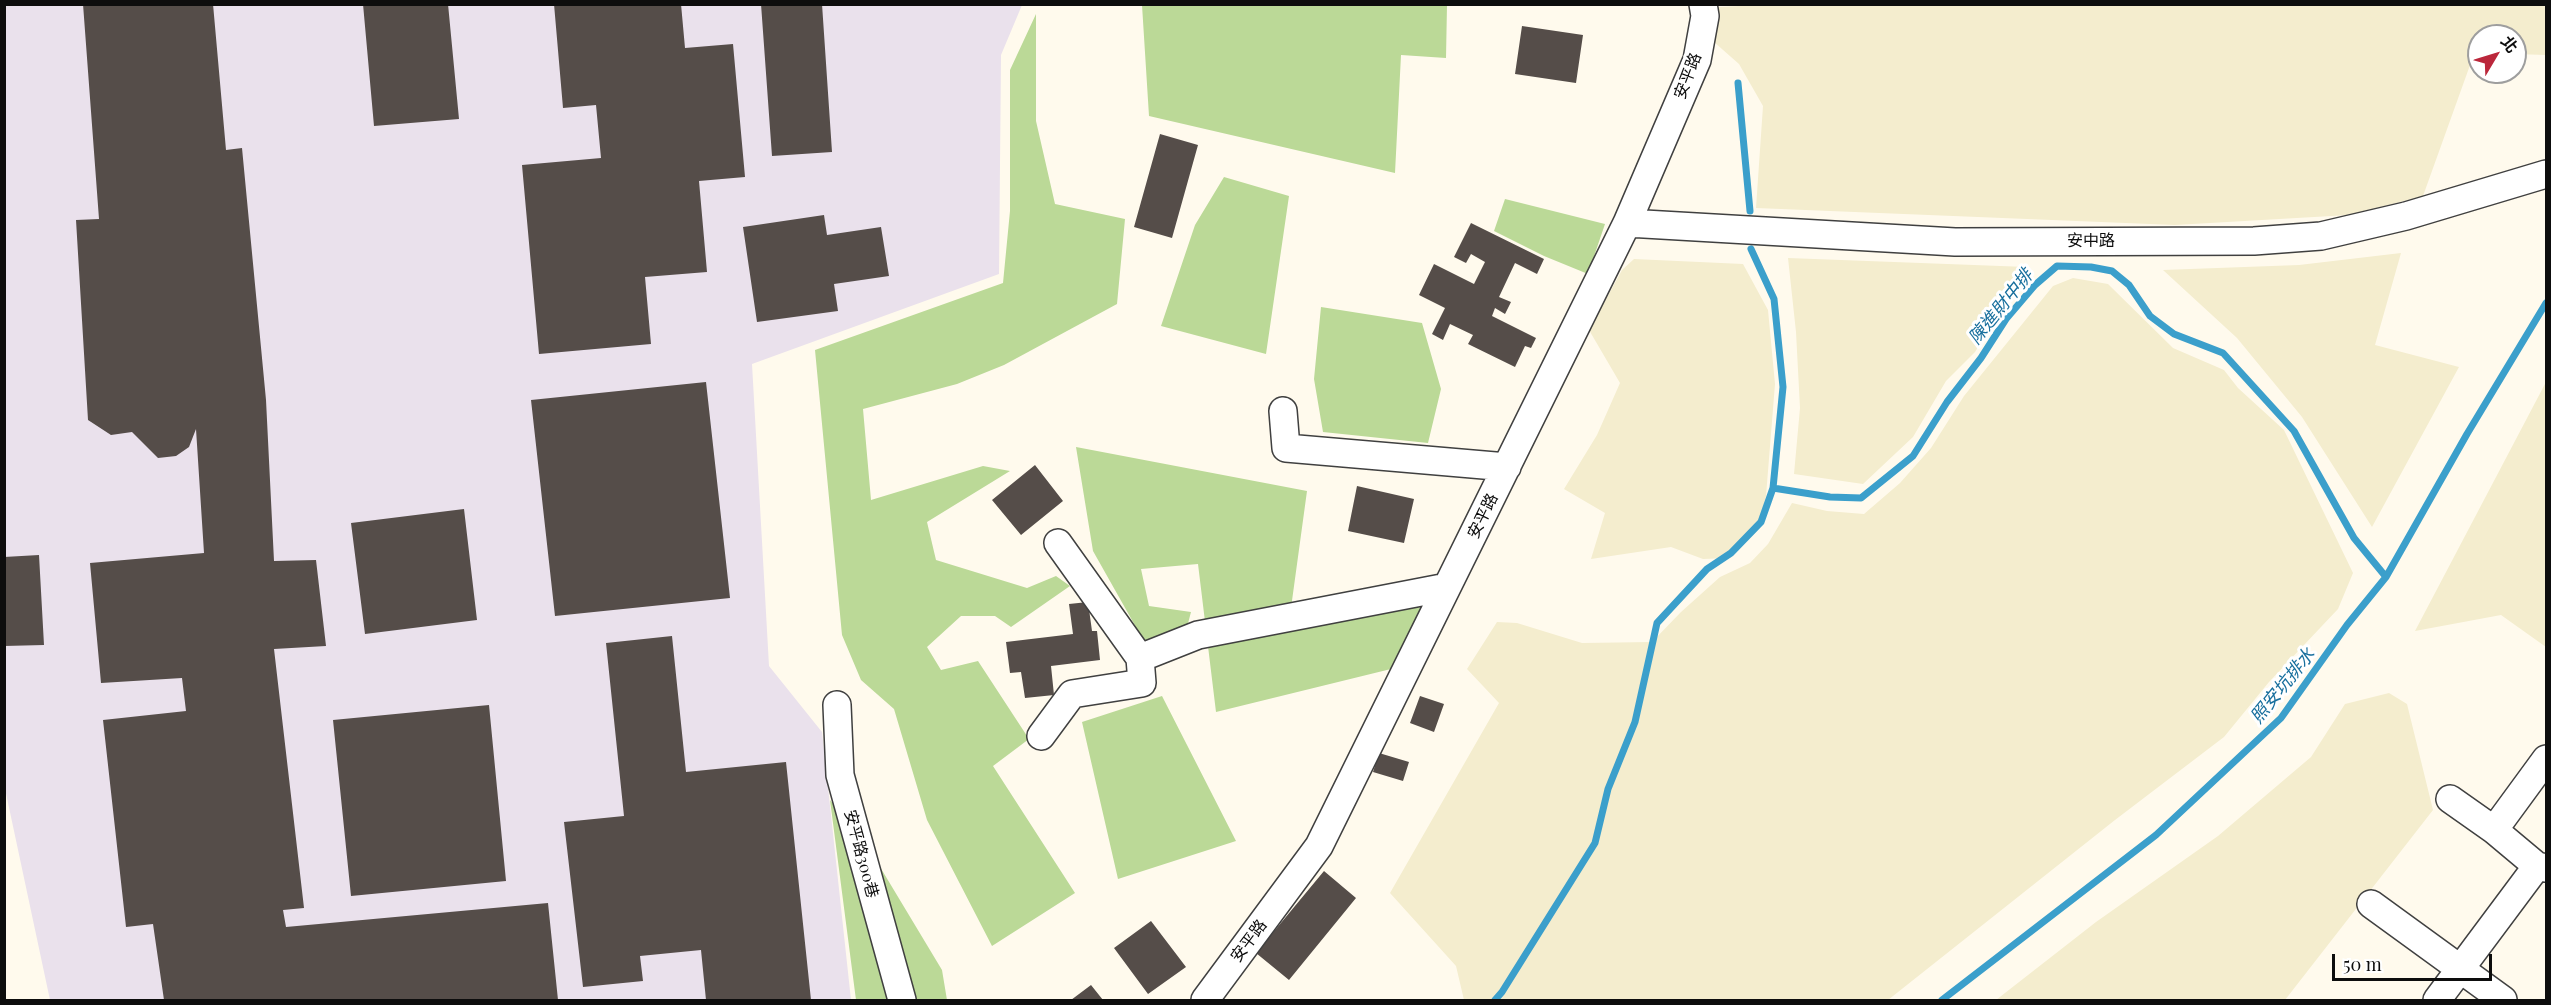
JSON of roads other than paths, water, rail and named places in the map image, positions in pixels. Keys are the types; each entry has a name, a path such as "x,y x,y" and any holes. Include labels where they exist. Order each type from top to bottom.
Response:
{"street":[{"name":"安平路","path":"1205,1000 1319,846 1627,223 1697,60 1705,16 1703,4"},
{"name":"安中路","path":"1627,223 1955,242 2254,241 2332,234 2406,216 2547,174"},
{"path":"1283,411 1286,448 1507,467"},
{"path":"1041,736 1072,694 1142,683 1140,658 1058,543"},
{"path":"1140,658 1198,635 1448,587"},
{"name":"安平路300巷","path":"837,705 840,775 902,1000"},
{"path":"2494,830 2547,759"},
{"path":"2437,1000 2542,867 2450,799"},
{"path":"2371,904 2503,1000"}],"waterway":[{"path":"1738,83 1750,211"},
{"path":"1495,1000 1595,843 1608,789 1635,722 1657,623 1707,569 1731,553 1761,522 1773,488 1783,387 1774,299 1751,249"},
{"name":"陳進財中排","path":"1773,488 1830,497 1861,498 1913,456 1947,402 1981,358 2006,319 2035,285 2057,266 2091,267 2112,271 2129,285 2150,316 2174,334 2223,353 2294,431 2354,538 2386,577"},
{"name":"照安坑排水","path":"1942,1000 2156,835 2281,718 2347,625 2386,577 2467,434 2546,303"}]}
